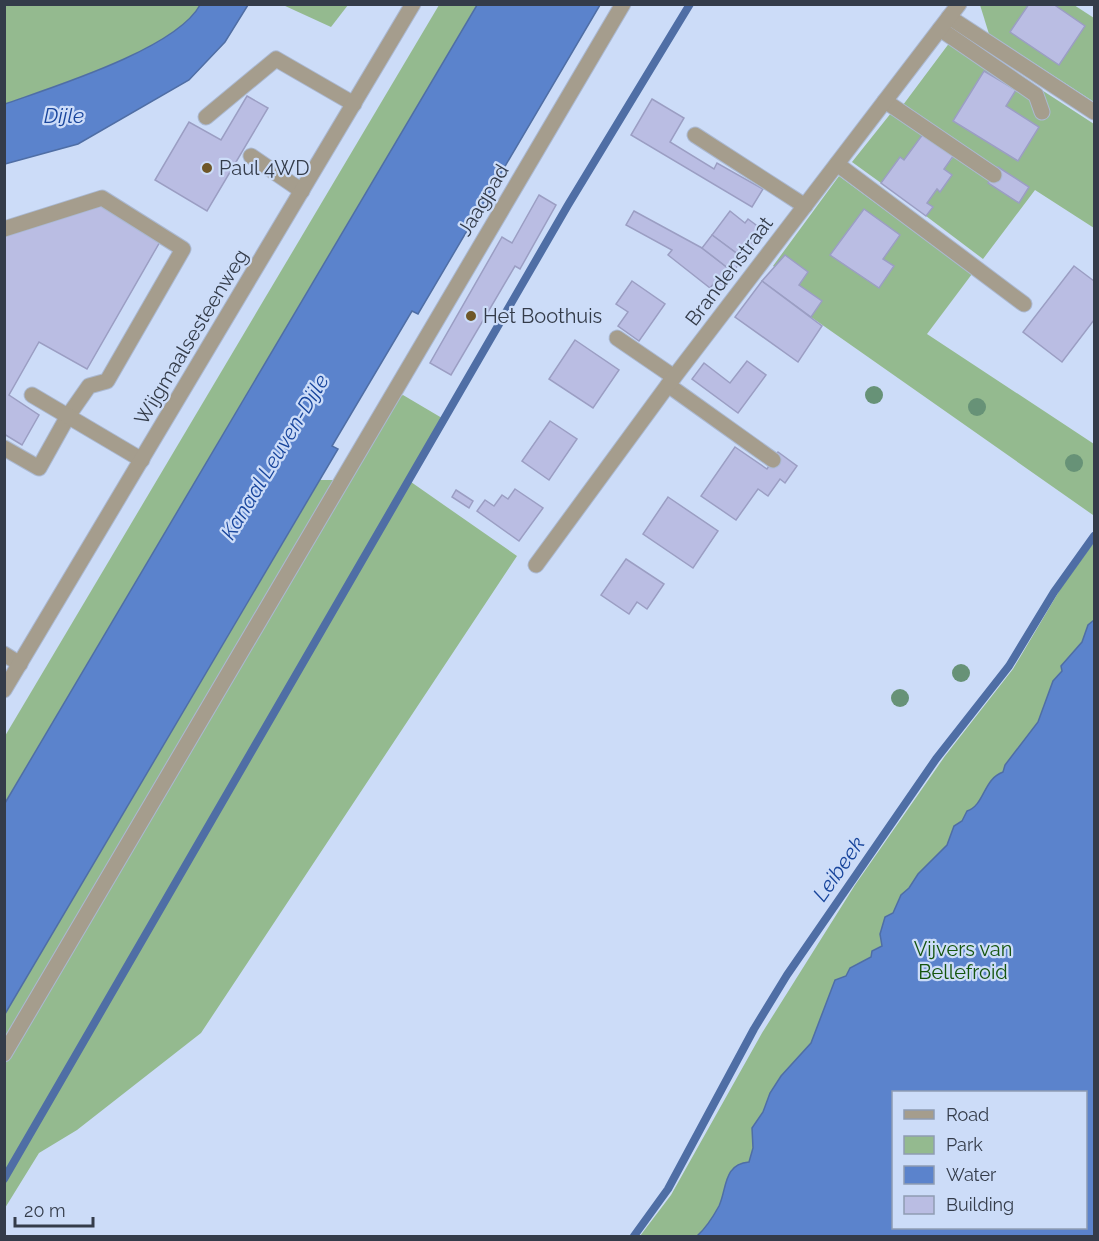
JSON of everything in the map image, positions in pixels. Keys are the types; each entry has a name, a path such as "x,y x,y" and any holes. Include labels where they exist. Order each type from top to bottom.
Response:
{"street":[{"name":"Wijgmaalsesteenweg","path":"4,690 413,4"},
{"name":"Jaagpad","path":"4,1054 623,4"},
{"name":"Brandenstraat","path":"536,565 671,381 959,4"},
{"path":"944,23 1095,112"},
{"path":"944,23 1036,95 1042,112"},
{"path":"206,117 276,59 354,104"},
{"path":"885,101 994,174"},
{"path":"695,135 805,206"},
{"path":"251,156 302,191"},
{"path":"837,164 1024,304"},
{"path":"4,229 102,198 183,249 107,381 89,386 68,416 39,468 4,448"},
{"path":"617,338 773,460"},
{"path":"32,395 142,460"},
{"path":"4,654 20,664"}],"green space":[{"path":"4,5 200,5 187,21 166,37 140,51 112,65 5,104"},
{"path":"283,5 348,5 331,27"},
{"path":"439,5 477,5 5,803 5,736"},
{"path":"980,5 1074,5 1094,18 1094,102 989,34"},
{"path":"956,34 1094,124 1094,228 1035,190 983,259 926,216 932,207 927,203 937,189 940,191 952,175 944,169 954,156 904,160 900,157 881,183 852,162 899,103 903,105"},
{"path":"839,176 972,274 927,334 1094,444 1093,515 811,317 821,301 799,285 808,272 785,256 776,268 773,266"},
{"path":"403,395 447,421 411,482 517,556 201,1033 77,1130 39,1153 5,1208 5,1014 320,480 350,480 397,398"},
{"name":"Vijvers van Bellefroid","path":"1094,542 1094,1236 640,1236 671,1195 762,1033 855,885 945,756 1013,669 1061,588"}],"water":[{"name":"Dijle","path":"200,5 248,5 225,42 189,80 78,144 5,164 5,104 112,65 140,51 166,37 187,21"},
{"name":"Kanaal Leuven-Dijle","path":"477,5 600,5 418,314 412,311 332,446 338,449 5,1014 5,803"},
{"name":"Vijvers van Bellefroid","path":"1094,620 1094,1236 697,1236 719,1206 730,1172 734,1167 749,1162 753,1148 752,1128 763,1112 770,1093 781,1076 811,1043 835,980 846,976 850,968 871,957 872,951 882,946 880,934 885,917 893,913 901,895 947,845 954,826 962,821 967,811 973,808 991,780 1003,772 1005,765 1038,722 1053,681 1062,671 1061,666 1082,642 1088,625"}],"building":[{"path":"1029,4 1053,4 1085,26 1059,65 1010,32"},
{"path":"984,71 1016,90 1006,106 1039,127 1018,161 953,121"},
{"path":"247,96 268,108 207,211 155,180 189,122 221,140"},
{"path":"652,99 684,118 670,142 714,169 717,163 763,189 752,207 631,135"},
{"path":"923,134 954,155 944,169 952,175 940,192 937,189 927,203 933,207 926,216 881,183 900,157 904,160"},
{"path":"998,167 1029,187 1019,203 988,183"},
{"name":"Het Boothuis","path":"539,195 556,205 520,269 515,266 451,375 430,363 502,237 512,243"},
{"path":"103,204 161,240 87,369 39,342 9,395 39,415 22,445 4,434 4,236"},
{"path":"864,209 900,235 883,259 894,266 879,288 830,255"},
{"path":"634,211 702,248 733,272 723,285 716,281 710,288 668,255 672,250 626,225"},
{"path":"730,211 745,223 748,219 764,231 743,258 712,235"},
{"path":"712,235 743,258 733,272 702,248"},
{"path":"785,255 808,272 799,285 822,301 811,317 762,281"},
{"path":"1074,266 1094,281 1094,320 1062,362 1023,332"},
{"path":"632,281 665,304 639,341 618,326 628,312 616,304"},
{"path":"762,281 822,326 798,362 735,317"},
{"path":"575,340 619,370 593,408 549,379"},
{"path":"747,361 766,375 738,413 692,379 704,363 730,383"},
{"path":"550,421 577,439 549,480 522,461"},
{"path":"735,447 767,469 778,452 797,466 785,483 780,479 768,496 758,489 736,520 701,496"},
{"path":"515,489 543,508 519,541 477,511 485,500 494,506 502,495 508,499"},
{"path":"456,490 473,501 469,508 452,497"},
{"path":"668,497 718,531 693,568 643,534"},
{"path":"626,559 664,584 647,609 637,602 629,614 601,595"}],"waterway":[{"path":"4,1179 568,205 690,4"},
{"name":"Leibeek","path":"634,1236 668,1189 754,1029 787,975 936,759 1009,666 1054,592 1094,536"}],"place":[{"name":"Paul 4WD","path":"207,168"},
{"name":"Het Boothuis","path":"471,316"}]}
